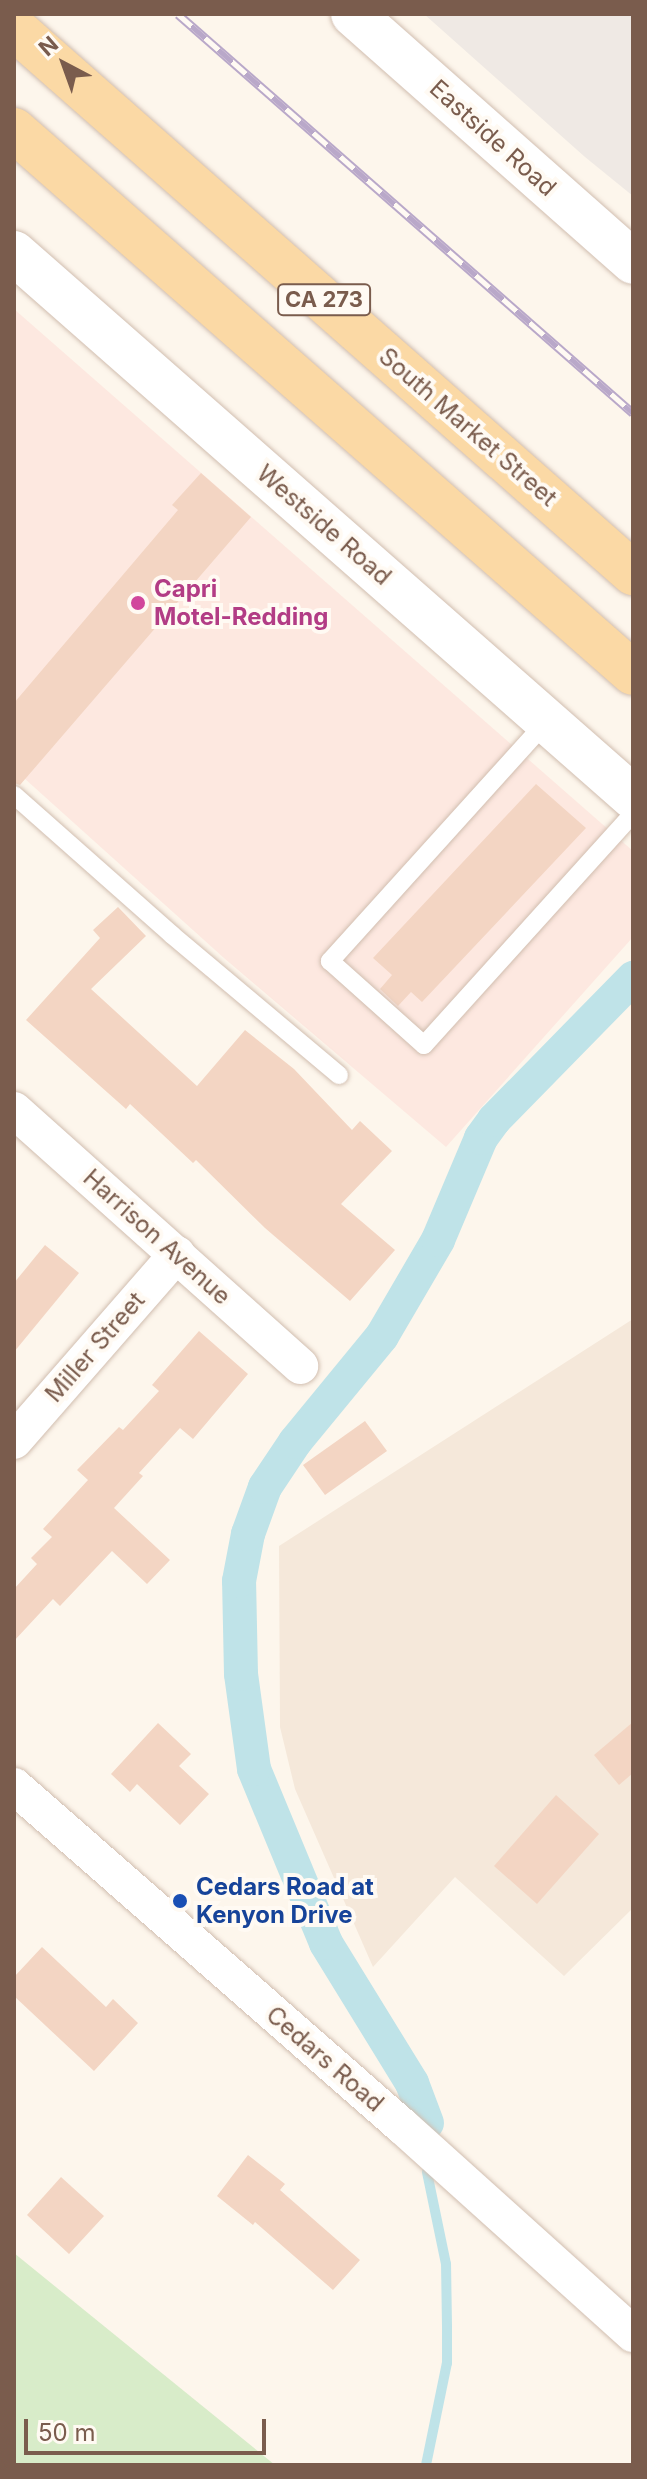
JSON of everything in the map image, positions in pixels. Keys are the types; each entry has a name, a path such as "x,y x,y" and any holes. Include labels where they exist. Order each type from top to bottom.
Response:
{"main road":[{"name":"South Market Street","path":"14,28 633,573"},
{"name":"CA 273","path":"14,130 633,673"}],"street":[{"name":"Eastside Road","path":"353,14 629,251"},
{"name":"Westside Road","path":"14,253 633,797"},
{"name":"Harrison Avenue","path":"14,1110 300,1366"},
{"name":"Miller Street","path":"15,1437 177,1254"},
{"name":"Cedars Road","path":"14,1786 402,2126 633,2334"}],"lane":[{"path":"547,721 330,961 424,1045 633,814"},
{"path":"14,795 172,935 339,1075"}],"shaded area":[{"path":"424,14 633,14 633,196 585,157"},
{"path":"14,309 633,851 633,937 446,1147 224,958 14,769"},
{"path":"633,1319 633,1908 564,1976 455,1877 373,1967 295,1789 280,1727 279,1546"}],"green space":[{"path":"14,2253 275,2465 14,2465"}],"building":[{"name":"Capri Motel-Redding","path":"201,473 251,517 20,785 14,783 14,703 178,510 172,505"},
{"path":"536,784 586,828 422,1002 411,992 398,1006 380,989 392,975 373,958"},
{"path":"118,907 146,936 91,989 197,1086 245,1030 294,1069 352,1130 360,1121 392,1151 341,1204 395,1250 350,1301 265,1228 196,1160 193,1163 130,1104 126,1109 26,1020 100,938 93,930"},
{"path":"45,1245 79,1273 14,1352 14,1283"},
{"path":"199,1331 248,1374 193,1439 180,1428 139,1473 143,1476 114,1508 170,1560 147,1584 112,1551 60,1606 53,1599 14,1641 14,1589 37,1564 31,1558 52,1537 43,1529 88,1480 77,1470 119,1427 123,1430 159,1391 152,1385"},
{"path":"365,1421 387,1451 325,1495 303,1465"},
{"path":"633,1722 633,1773 619,1785 594,1755"},
{"path":"158,1723 191,1754 179,1766 209,1794 180,1825 137,1784 130,1792 111,1774"},
{"path":"556,1795 599,1834 537,1904 494,1866"},
{"path":"42,1947 106,2007 113,1999 138,2023 94,2071 14,1996 14,1977"},
{"path":"248,2155 285,2184 280,2190 360,2260 333,2290 255,2222 253,2225 217,2196"},
{"path":"61,2177 104,2216 69,2254 27,2215"}],"waterway":[{"path":"427,2123 412,2083 326,1943 254,1769 241,1674 239,1581 248,1534 265,1487 295,1442 382,1336 438,1240 481,1138 494,1120 633,978"},
{"path":"426,2465 447,2363 446,2264 427,2172"}],"railway":[{"path":"178,14 633,413"}],"place":[{"name":"Capri Motel-Redding","path":"138,603"},
{"name":"Cedars Road at Kenyon Drive","path":"180,1901"}]}
